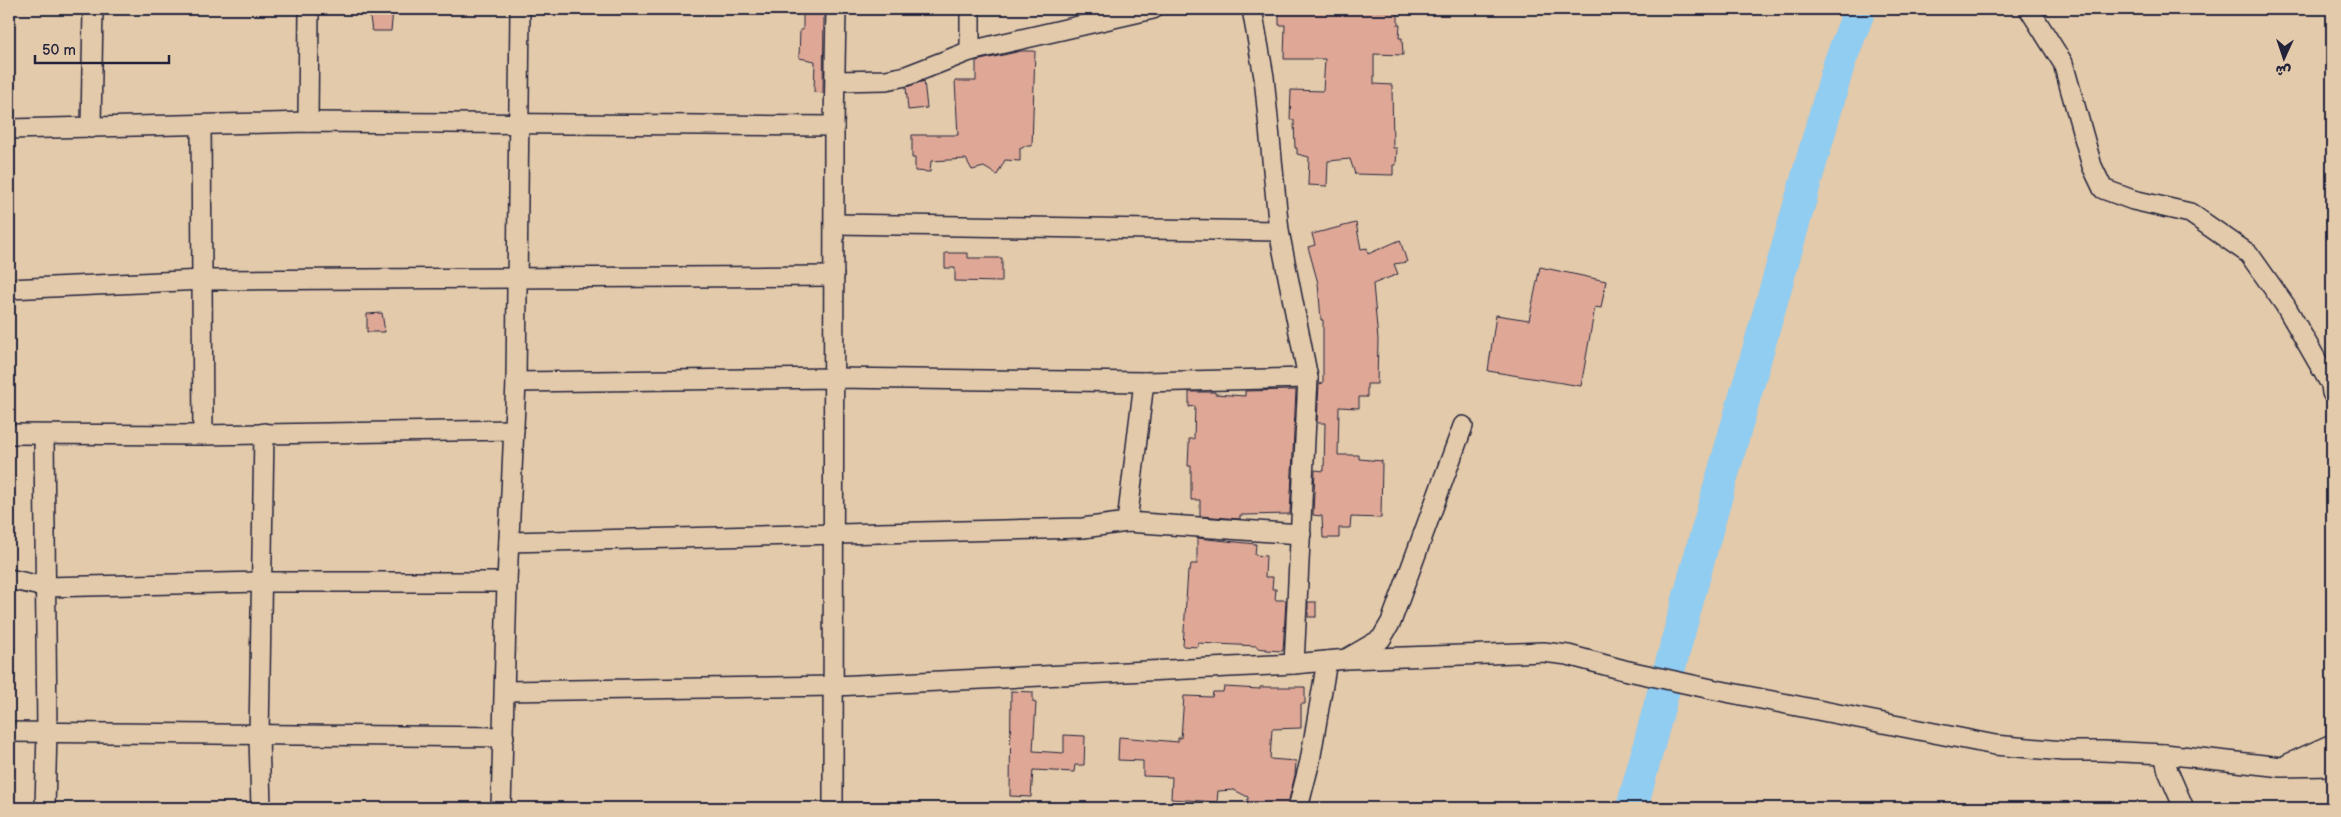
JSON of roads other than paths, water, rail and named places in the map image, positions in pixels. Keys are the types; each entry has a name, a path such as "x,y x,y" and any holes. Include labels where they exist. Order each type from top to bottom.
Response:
{"street":[{"path":"91,128 93,9"},
{"path":"308,122 309,9"},
{"path":"501,808 507,582 516,382 520,9"},
{"path":"834,808 834,126 836,9"},
{"path":"970,9 970,51"},
{"path":"836,81 886,80 906,76 970,51 1153,9"},
{"path":"1252,9 1264,77 1280,231 1308,378 1294,664"},
{"path":"2029,9 2063,63 2092,166 2103,189 2133,200 2190,213 2249,254 2285,305 2330,385 2332,393"},
{"path":"9,130 308,122 834,126"},
{"path":"201,126 203,435"},
{"path":"835,224 1280,231"},
{"path":"9,289 203,280 834,276"},
{"path":"516,382 834,378 1144,382 1308,378"},
{"path":"1128,522 1144,382"},
{"path":"1347,659 1381,639 1391,622 1463,426"},
{"path":"9,434 203,435 264,432 514,430"},
{"path":"261,808 259,736 264,432"},
{"path":"44,435 47,731 45,808"},
{"path":"509,542 1083,528 1128,522 1301,534"},
{"path":"9,579 46,587 261,582 507,582"},
{"path":"505,691 835,686 1294,664 1347,659 1543,652 1592,661 1716,690 1995,745 2063,751 2164,754 2282,766 2332,766"},
{"path":"1298,808 1310,761 1327,661"},
{"path":"9,732 504,738"},
{"path":"2282,766 2332,744"},
{"path":"2164,754 2168,771 2184,808"}],"waterway":[{"path":"1632,808 1702,548 1839,64 1860,9"}]}
